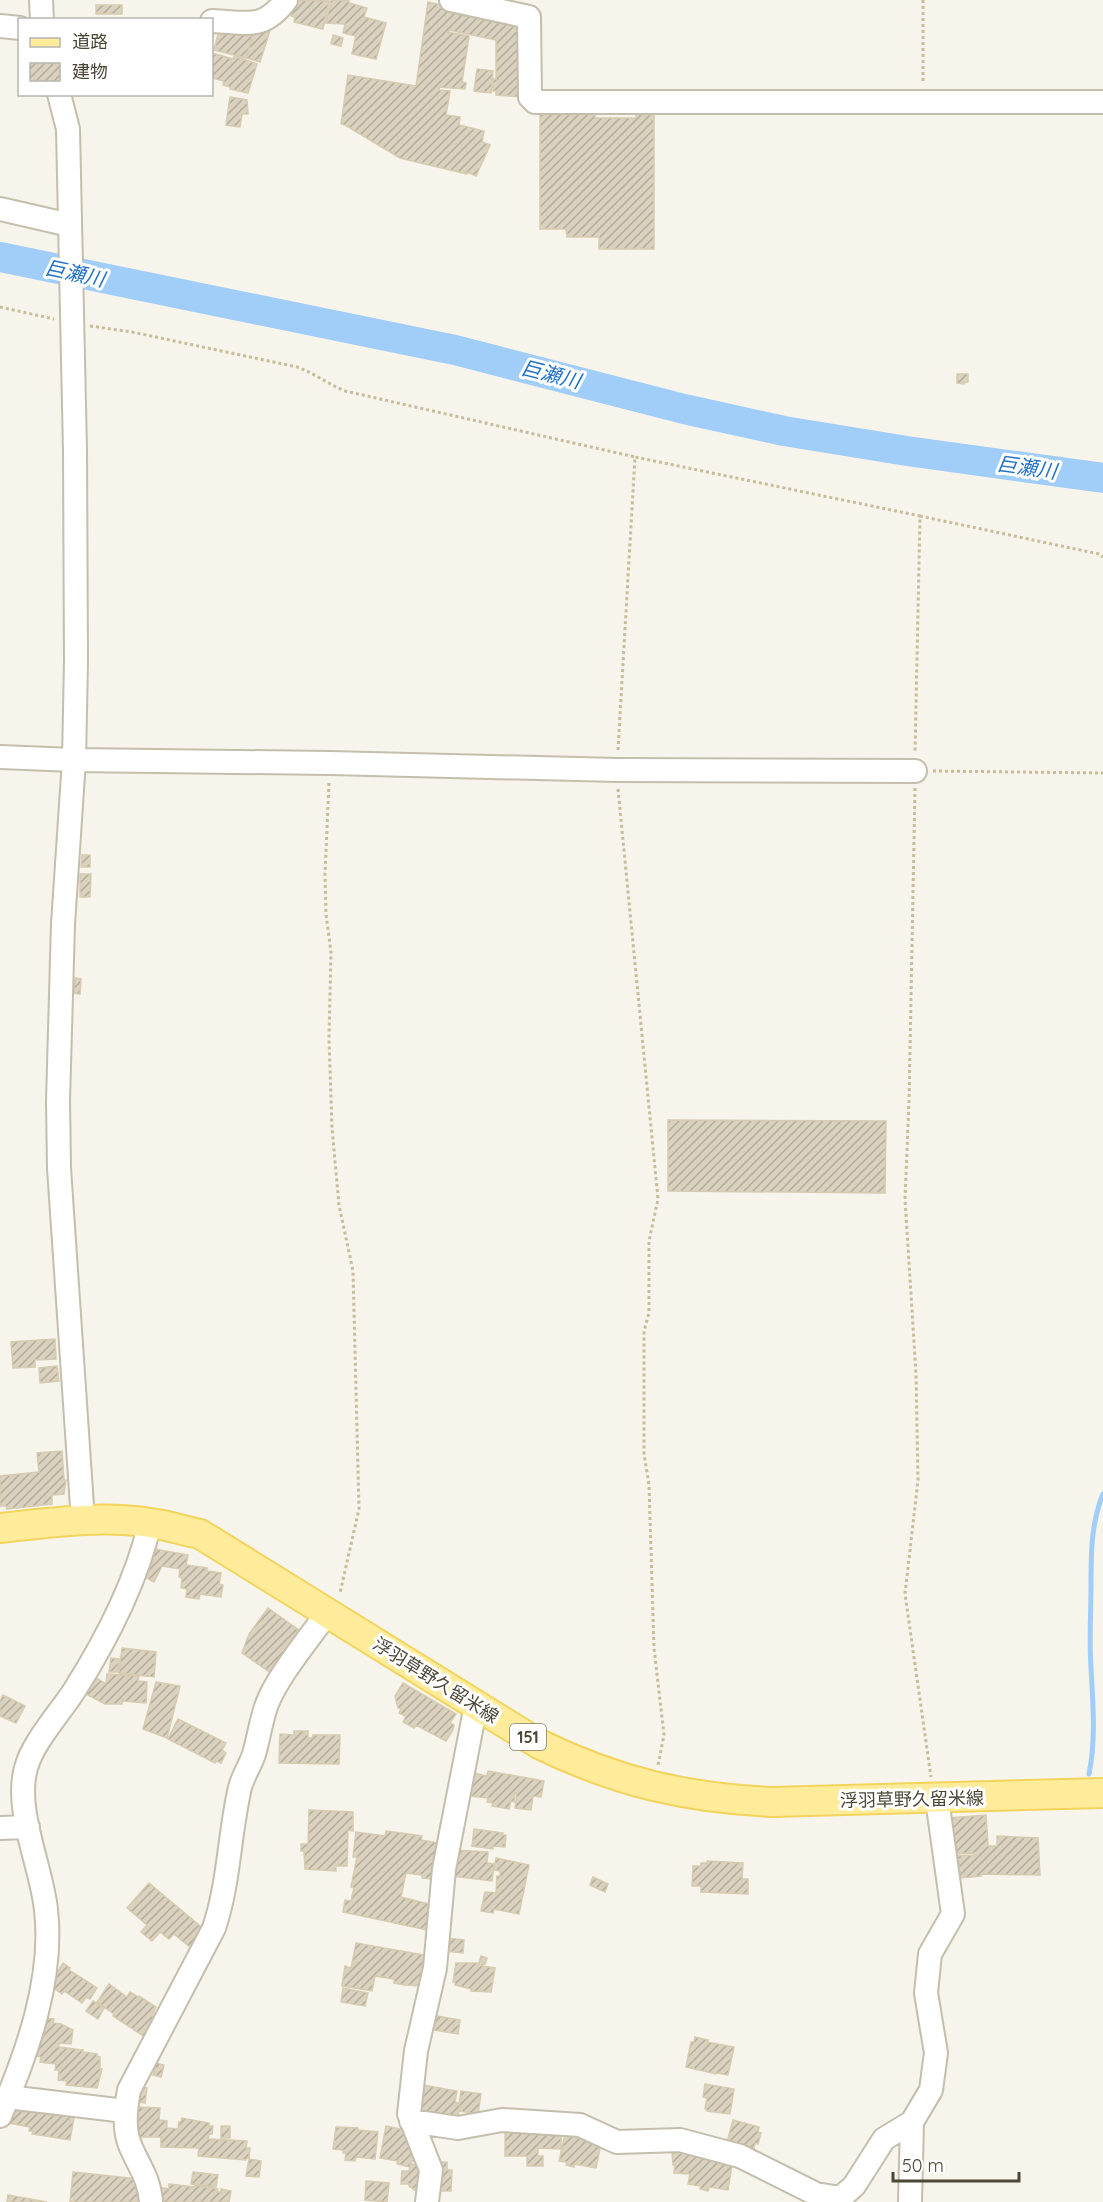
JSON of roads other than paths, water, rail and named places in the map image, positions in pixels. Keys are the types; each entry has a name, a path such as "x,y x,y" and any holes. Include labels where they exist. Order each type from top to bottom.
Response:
{"main road":[{"name":"浮羽草野久留米線","path":"0,1528 83,1521 150,1523 200,1534 539,1744 574,1761 653,1787 726,1800 772,1802 1103,1793"}],"street":[{"path":"41,0 42,18"},
{"path":"213,21 261,22 276,14 286,0"},
{"path":"451,0 530,17 530,97 535,102 1103,102"},
{"path":"0,26 18,28"},
{"path":"60,96 68,129 76,545 74,760 63,924 58,1101 59,1168 83,1521"},
{"path":"0,209 70,227"},
{"path":"0,757 616,770 915,771"},
{"path":"125,2111 5,2095 40,2002 46,1972 48,1937 46,1908 23,1795 26,1768 36,1745 88,1668 118,1614 143,1551 150,1523"},
{"path":"151,2202 150,2185 129,2144 125,2111 129,2090 214,1928 223,1904 239,1791 253,1756 267,1703 328,1612"},
{"path":"427,2202 431,2170 409,2115 416,2052 435,1968 444,1869 476,1705"},
{"path":"411,2121 458,2128 502,2120 580,2125 617,2142 680,2140 740,2156 816,2194 840,2198 854,2186 884,2139 912,2122 932,2090 936,2053 926,1993 930,1954 953,1914 937,1799"},
{"path":"0,1827 28,1827"},
{"path":"910,2202 912,2122"}],"waterway":[{"name":"巨瀬川","path":"0,257 455,350 684,409 784,431 907,451 1103,478"},
{"path":"1089,1774 1093,1735 1090,1648 1092,1550 1096,1516 1103,1494"}]}
